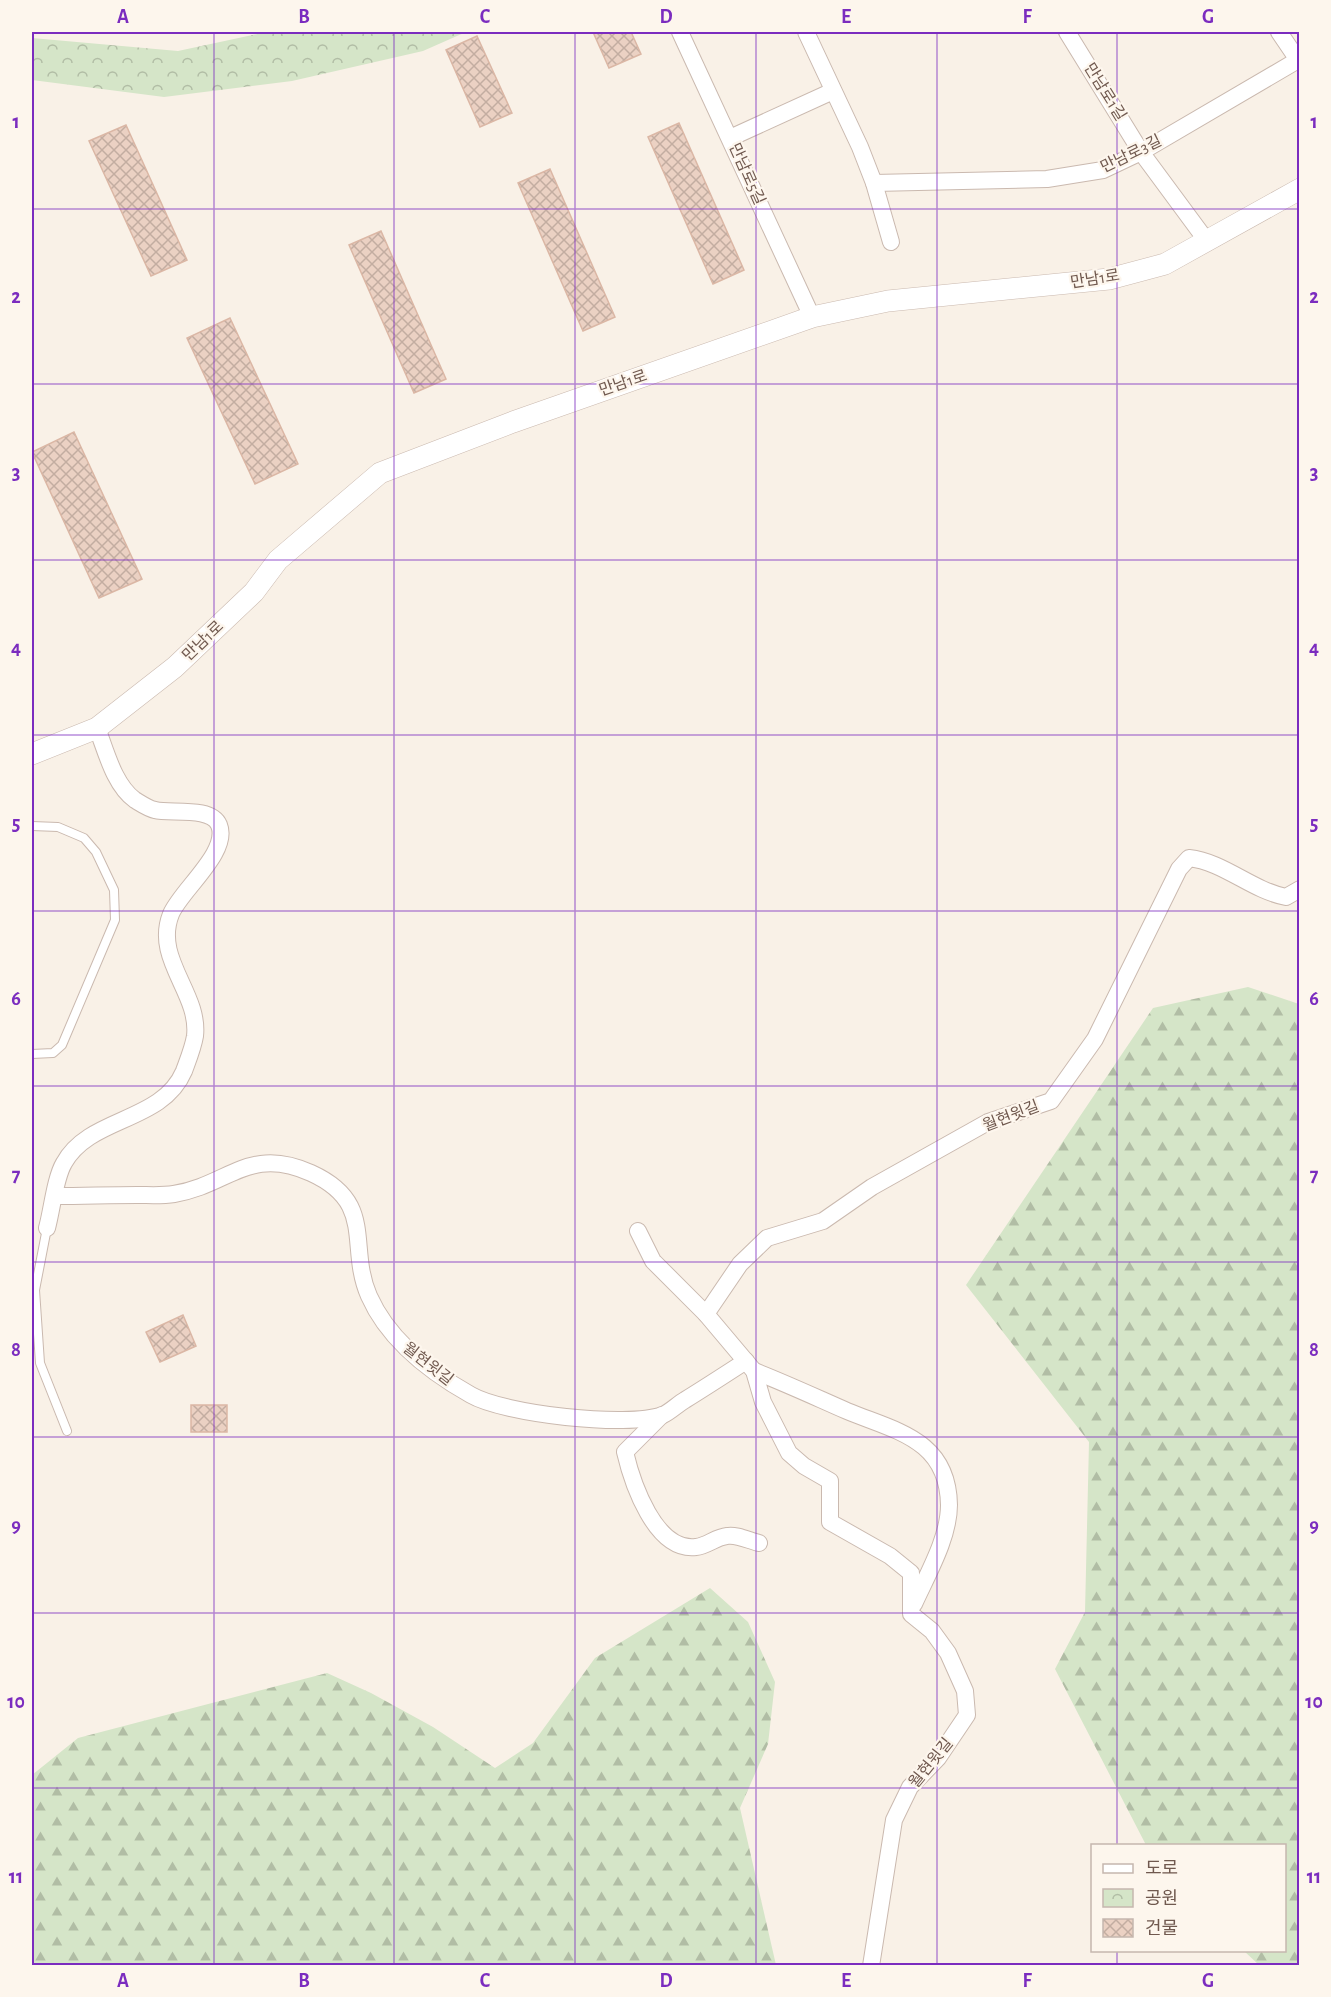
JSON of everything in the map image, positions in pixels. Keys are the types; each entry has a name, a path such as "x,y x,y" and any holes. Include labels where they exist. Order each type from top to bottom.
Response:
{"street":[{"name":"만남로5길","path":"680,32 812,317"},
{"path":"806,32 874,183 891,242"},
{"name":"만남로1길","path":"1067,32 1141,152 1206,240"},
{"name":"만남로3길","path":"874,183 1047,179 1103,170 1141,152 1298,60 1279,32"},
{"path":"730,138 833,91"},
{"name":"만남1로","path":"32,754 97,728 176,667 254,592 278,560 380,473 513,422 812,317 888,301 1109,279 1165,264 1299,189"},
{"path":"47,1228 63,1164 75,1148 109,1127 152,1107 177,1085 184,1071 195,1035 192,1014 169,955 167,940 171,915 182,896 209,862 220,838 219,824 212,817 192,812 154,810 133,799 120,783 97,728"},
{"name":"월현윗길","path":"706,1314 740,1264 767,1238 824,1221 872,1187 988,1122 1051,1101 1095,1039 1179,869 1189,858 1204,860 1271,894 1286,897 1299,889"},
{"name":"월현윗길","path":"56,1196 174,1194 260,1162 285,1163 312,1173 336,1188 350,1204 359,1228 362,1276 381,1319 405,1348 473,1397 569,1418 608,1421 662,1415"},
{"path":"638,1231 653,1261 706,1314 750,1366 763,1402 789,1453 804,1466 830,1480 830,1522 890,1556 911,1573 911,1614"},
{"path":"750,1366 897,1429 925,1446 937,1459 945,1479 949,1506 944,1531 911,1614"},
{"name":"월현윗길","path":"750,1366 662,1415 625,1452 640,1503 667,1536 682,1544 695,1547 729,1535 759,1543"},
{"name":"월현윗길","path":"872,1965 894,1820 910,1787 938,1758 967,1716 965,1690 948,1653 932,1631 911,1614"}],"lane":[{"path":"32,826 58,826 84,838 96,852 114,890 115,920 62,1045 53,1053 32,1054"},
{"path":"47,1228 34,1290 39,1363 67,1431"}],"green space":[{"path":"267,32 466,32 423,51 292,81 164,97 32,80 32,38 178,51"},
{"path":"1248,987 1299,1004 1299,1965 1259,1965 1245,1952 1286,1952 1286,1844 1145,1844 1055,1669 1085,1612 1089,1442 966,1285 1153,1008"},
{"path":"710,1588 748,1622 775,1682 768,1744 740,1808 776,1965 32,1965 32,1775 78,1738 327,1673 371,1693 433,1727 495,1768 533,1743 595,1658"}],"building":[{"path":"593,32 631,32 641,54 609,68"},
{"path":"477,36 512,113 480,127 446,50"},
{"path":"679,123 744,270 713,284 648,137"},
{"path":"126,125 187,260 151,276 89,141"},
{"path":"550,169 615,317 583,331 518,183"},
{"path":"381,231 446,379 414,393 349,245"},
{"path":"230,318 298,464 255,484 187,338"},
{"path":"74,432 142,579 99,598 32,452"},
{"path":"183,1315 196,1346 160,1362 146,1332"},
{"path":"191,1405 227,1405 227,1432 191,1432"}]}
